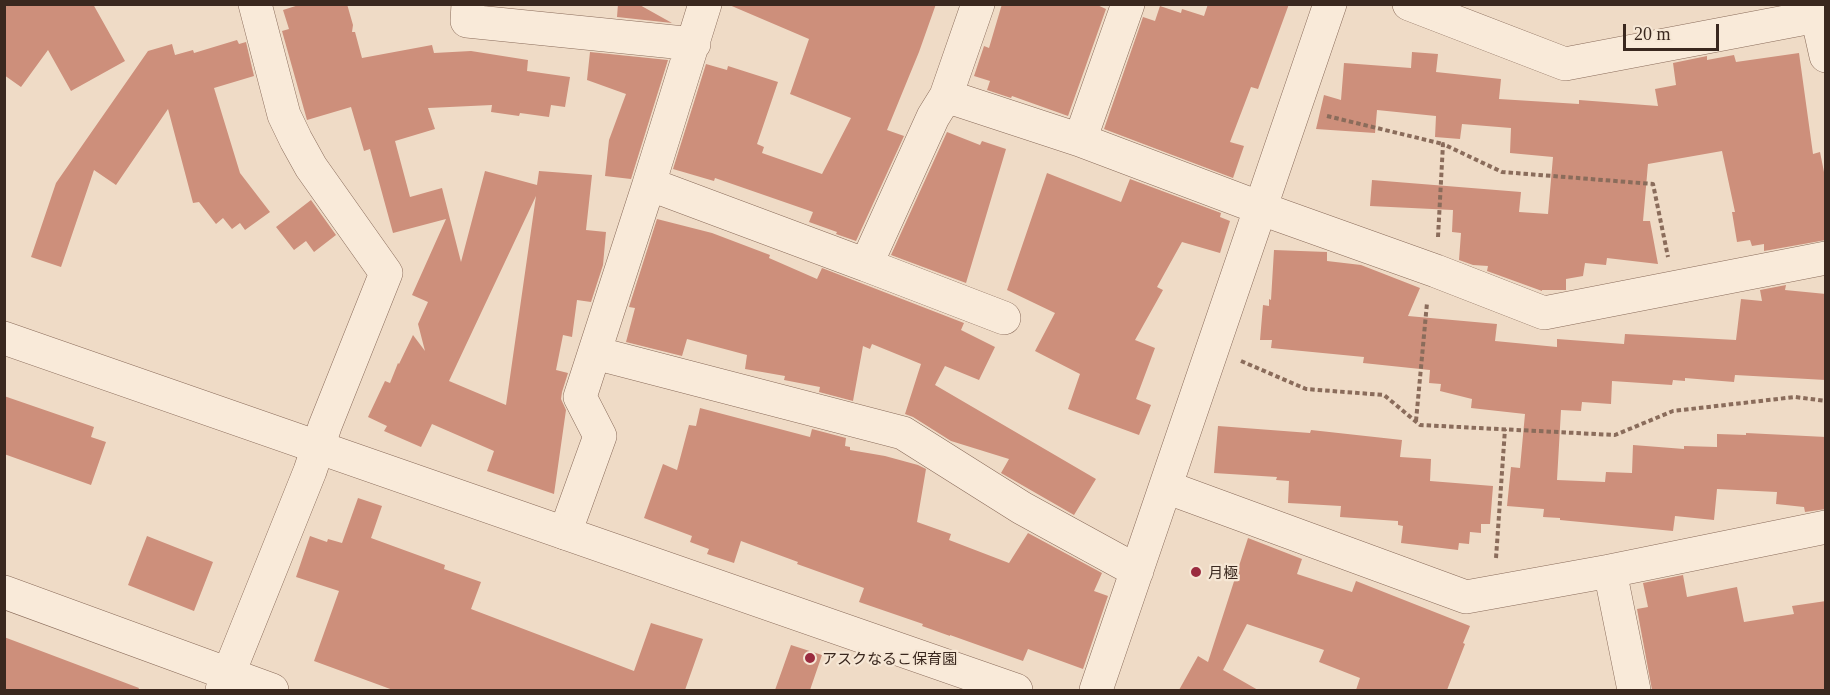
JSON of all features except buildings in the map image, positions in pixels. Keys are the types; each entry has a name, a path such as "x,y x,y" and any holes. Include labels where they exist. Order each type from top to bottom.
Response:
{"street":[{"path":"225,682 386,273 311,166 296,140 284,115 255,4"},
{"path":"468,4 467,21 694,44"},
{"path":"566,533 600,436 580,397 705,4"},
{"path":"866,265 933,117 946,96 978,4"},
{"path":"1080,140 1128,4"},
{"path":"1096,690 1330,4"},
{"path":"1409,4 1565,64 1818,10 1826,56"},
{"path":"946,96 1080,140 1544,313 1826,258"},
{"path":"649,184 1004,318"},
{"path":"4,338 1016,690"},
{"path":"595,353 903,433 1022,508 1137,571"},
{"path":"1166,487 1466,597 1610,571 1826,527"},
{"path":"1610,571 1634,690"},
{"path":"4,592 225,682 272,690"}],"path":[{"path":"1295,108 1443,144 1502,172 1653,184 1674,287"},
{"path":"1416,421 1433,270 1443,144"},
{"path":"1212,351 1306,389 1384,395 1420,425 1616,435 1673,411 1795,397 1826,401"},
{"path":"1496,559 1504,429"}],"place":[{"name":"月極","path":"1196,572"},
{"name":"アスクなるこ保育園","path":"810,658"}]}
